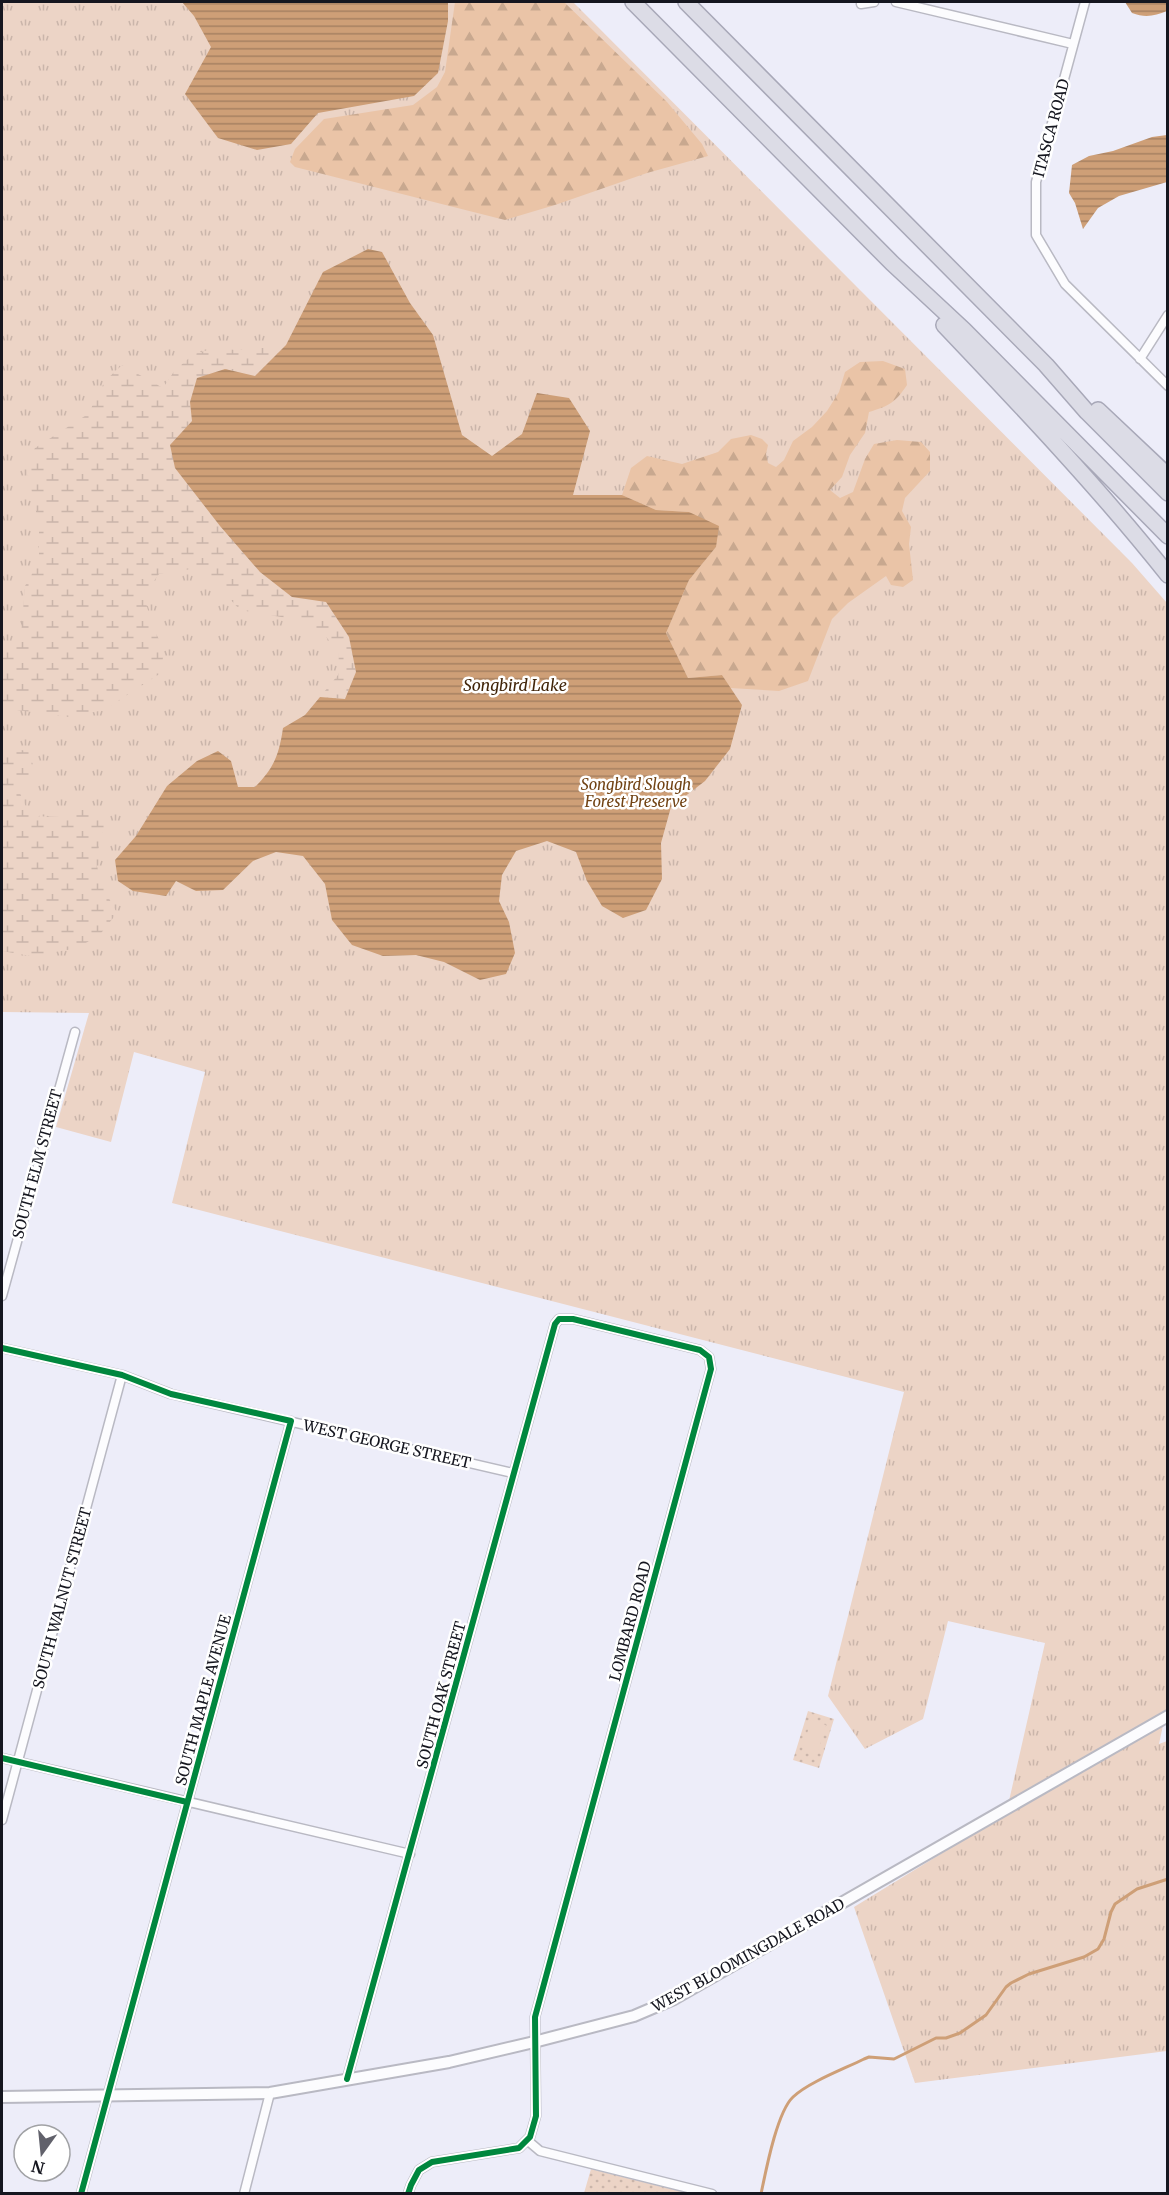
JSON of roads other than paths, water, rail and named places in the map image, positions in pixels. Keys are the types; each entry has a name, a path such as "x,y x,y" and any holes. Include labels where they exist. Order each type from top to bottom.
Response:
{"highway":[{"path":"633,2 892,263 964,330 1167,536"},
{"path":"686,2 1046,364 1167,476"},
{"path":"892,263 942,322 1129,526 1167,575"},
{"path":"1046,364 1087,412 1167,493"}],"street":[{"path":"861,4 874,2"},
{"path":"896,2 1073,44"},
{"name":"ITASCA ROAD","path":"1085,2 1036,182 1036,235 1065,284 1167,386"},
{"path":"1140,359 1167,315"},
{"name":"SOUTH ELM STREET","path":"2,1296 75,1032"},
{"name":"SOUTH OAK STREET","path":"347,2079 513,1473 553,1330 559,1319"},
{"name":"LOMBARD ROAD","path":"534,2042 535,2017 711,1363 710,1357 700,1350 573,1319 559,1319"},
{"name":"WEST GEORGE STREET","path":"2,1348 122,1375 171,1394 513,1473"},
{"name":"SOUTH WALNUT STREET","path":"2,1820 122,1375"},
{"name":"SOUTH MAPLE AVENUE","path":"81,2193 291,1421"},
{"name":"WEST BLOOMINGDALE ROAD","path":"2,2097 270,2093 448,2062 634,2016 674,1999 1167,1716"},
{"path":"2,1758 410,1854"},
{"path":"408,2193 419,2170 432,2162 519,2148 530,2138 536,2116 534,2042"},
{"path":"244,2193 270,2093"},
{"path":"527,2140 540,2151 712,2193"}],"water":[{"path":"182,2 448,2 448,21 438,73 414,96 318,113 291,144 257,150 218,138 185,94 211,47 194,16"},
{"path":"1125,2 1167,2 1167,11 1150,16 1137,15 1132,13"},
{"path":"1167,135 1167,182 1119,196 1098,208 1083,229 1075,203 1069,193 1072,165 1089,156 1113,151 1152,137"},
{"name":"Songbird Lake","path":"368,249 382,252 410,303 433,335 462,435 492,456 522,434 537,393 569,398 590,431 573,495 622,495 656,510 689,512 719,526 716,547 689,580 666,633 688,678 722,675 742,705 730,749 705,781 671,807 661,843 662,879 646,910 623,918 602,906 587,881 576,852 547,841 516,851 502,875 499,901 509,922 515,953 506,974 480,980 444,962 416,955 383,956 352,945 332,920 325,884 303,856 276,852 253,861 223,890 196,891 176,881 166,896 133,891 118,881 115,860 136,836 167,786 197,761 218,751 231,761 238,787 255,787 267,774 275,760 283,728 305,715 320,697 345,699 356,672 349,637 326,602 292,597 260,572 220,526 175,468 170,445 192,421 190,402 197,378 225,369 255,376 286,345 323,272"}],"waterway":[{"path":"761,2194 782,2115 787,2104 800,2091 869,2057 894,2059 936,2038 946,2038 960,2033 986,2015 1011,1983 1029,1974 1084,1957 1098,1949 1104,1939 1115,1904 1137,1889 1168,1879"}],"park label":[{"name":"Songbird Slough Forest Preserve","path":"636,792"}]}
